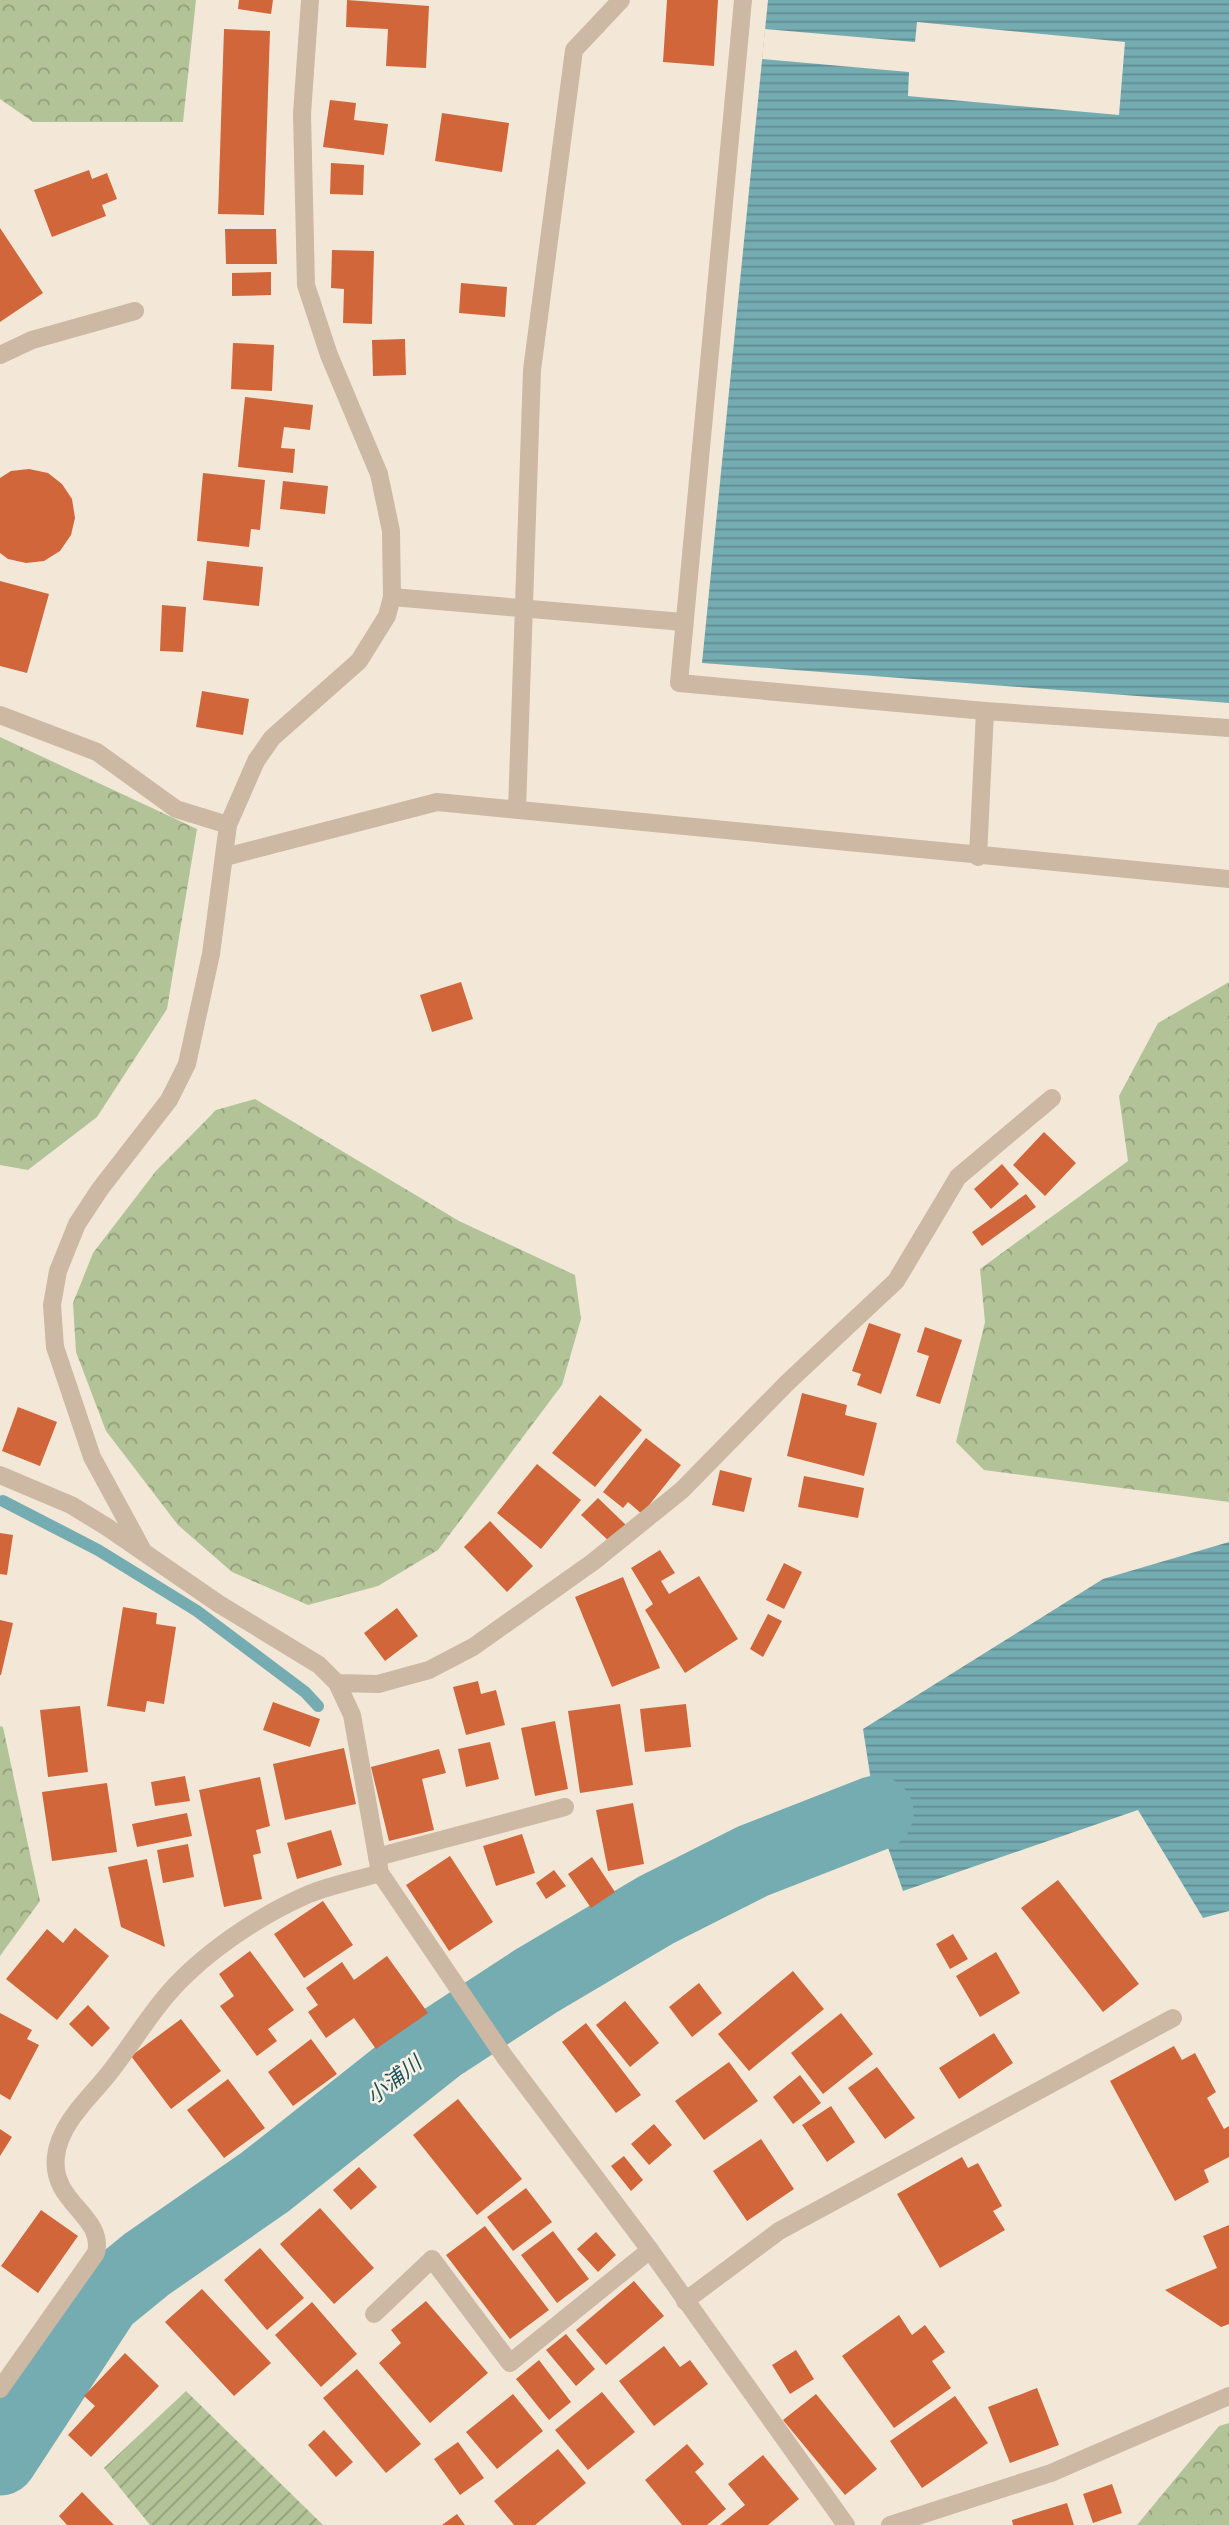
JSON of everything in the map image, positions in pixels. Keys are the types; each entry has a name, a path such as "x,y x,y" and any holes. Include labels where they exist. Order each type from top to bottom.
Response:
{"street":[{"path":"142,1549 92,1457 55,1347 52,1305 58,1271 77,1224 100,1189 169,1100 187,1063 211,954 228,825 256,761 272,738 359,661 387,616 392,597 391,531 379,474 329,355 306,285 302,114 310,0"},
{"path":"517,810 532,370 574,50 621,0"},
{"path":"743,0 679,683 985,711 1229,728"},
{"path":"0,355 32,340 135,311"},
{"path":"392,597 683,622"},
{"path":"978,857 985,711"},
{"path":"0,715 97,752 176,809 228,825"},
{"path":"225,857 438,802 978,857 1229,879"},
{"path":"337,1683 378,1684 429,1670 473,1647 593,1562 682,1490 788,1382 896,1281 958,1177 1052,1098"},
{"path":"0,1475 71,1505 142,1549 219,1604 319,1665 337,1683 352,1715 379,1865 459,1993 650,2250 846,2525"},
{"path":"0,2389 96,2253 99,2241 93,2226 65,2197 57,2174 56,2157 74,2115 111,2072 144,2024 188,1972 239,1932 309,1894 379,1865 565,1807"},
{"path":"685,2301 779,2231 1172,2018"},
{"path":"373,2314 432,2259 510,2363 650,2250"},
{"path":"890,2525 1051,2473 1229,2396"}],"green space":[{"path":"0,0 196,0 183,122 33,122 0,99"},
{"path":"0,737 197,829 167,1009 97,1117 28,1170 0,1165"},
{"path":"1229,982 1229,1502 984,1470 956,1442 985,1322 980,1269 1128,1161 1119,1096 1158,1023"},
{"path":"255,1099 459,1221 575,1275 581,1319 562,1385 438,1550 378,1586 308,1605 232,1572 178,1525 106,1431 76,1352 73,1303 93,1253 156,1171 216,1110"},
{"path":"0,1726 3,1727 40,1901 0,1956"},
{"path":"186,2391 323,2525 150,2525 104,2468"},
{"path":"1229,2423 1229,2525 1137,2525 1219,2426"}],"water":[{"path":"768,0 1229,0 1229,703 702,663"},
{"path":"1229,1542 1229,1911 1203,1918 1138,1810 903,1891 876,1813 863,1729 1103,1579"}],"pier":[{"path":"917,22 1125,42 1119,115 908,96 909,72 762,59 765,29 915,42"}],"building":[{"path":"239,0 273,0 271,14 238,9"},
{"path":"347,0 429,6 426,68 386,66 388,29 346,27"},
{"path":"667,0 718,0 714,66 663,62"},
{"path":"224,29 270,31 264,215 218,214"},
{"path":"330,100 356,103 354,120 388,124 384,155 323,147"},
{"path":"442,113 509,123 502,172 435,161"},
{"path":"331,163 364,165 363,195 330,194"},
{"path":"89,170 92,179 107,173 117,199 102,205 106,216 52,237 34,190"},
{"path":"0,228 43,293 0,322"},
{"path":"225,229 276,229 277,264 226,264"},
{"path":"332,250 374,251 372,324 343,323 344,289 331,288"},
{"path":"271,272 271,295 232,296 232,273"},
{"path":"461,283 507,287 505,317 459,313"},
{"path":"405,339 406,375 373,376 372,340"},
{"path":"233,343 274,345 272,391 231,389"},
{"path":"245,397 313,405 310,430 284,427 281,448 295,449 293,473 238,467"},
{"path":"29,469 48,473 62,484 72,499 75,518 71,535 60,551 44,561 26,563 8,559 0,553 0,478 11,471"},
{"path":"203,473 265,480 260,530 251,529 249,547 197,541"},
{"path":"283,481 328,486 325,514 280,509"},
{"path":"207,561 263,567 259,606 203,600"},
{"path":"0,581 49,594 27,673 0,666"},
{"path":"162,605 186,607 183,652 160,651"},
{"path":"202,691 249,699 243,735 196,727"},
{"path":"461,982 473,1019 432,1032 420,995"},
{"path":"1044,1132 1076,1163 1045,1196 1013,1165"},
{"path":"1002,1164 1019,1184 991,1209 974,1189"},
{"path":"1026,1194 1036,1207 982,1246 972,1232"},
{"path":"869,1323 901,1334 881,1394 857,1385 861,1374 852,1371"},
{"path":"925,1327 962,1340 940,1404 916,1396 929,1356 917,1352"},
{"path":"802,1393 847,1405 845,1415 877,1423 864,1476 787,1456"},
{"path":"600,1395 642,1430 595,1487 552,1453"},
{"path":"18,1407 57,1422 40,1466 2,1451"},
{"path":"646,1438 681,1465 642,1514 628,1502 623,1508 603,1492"},
{"path":"537,1464 581,1500 541,1549 497,1513"},
{"path":"720,1470 752,1478 744,1512 712,1505"},
{"path":"804,1476 864,1488 858,1518 798,1507"},
{"path":"598,1498 626,1525 610,1542 581,1515"},
{"path":"490,1521 533,1566 507,1592 464,1547"},
{"path":"0,1533 13,1535 7,1575 0,1574"},
{"path":"660,1550 675,1573 661,1581 669,1594 699,1576 738,1639 685,1673 645,1610 653,1604 631,1568"},
{"path":"784,1563 802,1572 784,1609 766,1600"},
{"path":"623,1577 660,1668 612,1687 575,1597"},
{"path":"123,1607 157,1613 156,1624 176,1627 164,1704 147,1701 145,1712 107,1706"},
{"path":"397,1608 418,1636 385,1661 364,1633"},
{"path":"768,1614 782,1621 763,1657 750,1649"},
{"path":"0,1620 13,1623 1,1675 0,1675"},
{"path":"478,1681 481,1694 496,1690 505,1725 466,1735 453,1687"},
{"path":"273,1702 320,1719 310,1747 263,1730"},
{"path":"620,1704 633,1785 580,1793 568,1711"},
{"path":"686,1704 691,1747 645,1752 640,1709"},
{"path":"80,1706 88,1772 48,1777 40,1710"},
{"path":"555,1721 568,1789 535,1796 521,1728"},
{"path":"490,1742 499,1779 466,1787 458,1749"},
{"path":"344,1748 356,1804 285,1820 273,1764"},
{"path":"439,1749 446,1773 422,1779 434,1830 389,1841 371,1767"},
{"path":"185,1776 190,1801 155,1806 151,1782"},
{"path":"260,1777 270,1826 256,1830 261,1853 253,1855 262,1899 224,1907 199,1790"},
{"path":"107,1783 117,1852 52,1861 42,1792"},
{"path":"633,1803 644,1864 608,1871 596,1810"},
{"path":"187,1813 192,1836 137,1847 132,1824"},
{"path":"331,1830 342,1865 297,1879 287,1843"},
{"path":"522,1834 535,1873 496,1886 483,1846"},
{"path":"188,1844 194,1877 163,1883 157,1850"},
{"path":"450,1856 493,1922 449,1951 406,1885"},
{"path":"592,1857 615,1892 591,1908 568,1874"},
{"path":"147,1859 165,1947 121,1927 108,1867"},
{"path":"554,1870 566,1886 546,1899 536,1883"},
{"path":"1058,1880 1139,1984 1103,2012 1021,1908"},
{"path":"323,1901 353,1945 304,1978 274,1934"},
{"path":"75,1928 109,1956 57,2020 6,1979 47,1929 63,1943"},
{"path":"953,1934 968,1959 950,1969 936,1944"},
{"path":"250,1951 294,2010 268,2029 277,2041 257,2056 220,2006 234,1996 219,1974"},
{"path":"996,1952 1020,1993 980,2017 956,1976"},
{"path":"387,1956 428,2013 376,2049 354,2018 326,2038 308,2012 318,2005 306,1988 342,1962 354,1980"},
{"path":"793,1971 824,2009 749,2071 718,2034"},
{"path":"699,1983 722,2013 692,2037 669,2007"},
{"path":"625,2001 659,2043 630,2067 596,2025"},
{"path":"88,2005 110,2028 92,2047 69,2024"},
{"path":"0,2013 32,2030 27,2039 39,2045 10,2100 0,2094"},
{"path":"841,2013 873,2054 823,2094 791,2053"},
{"path":"181,2019 221,2071 171,2109 131,2056"},
{"path":"586,2023 641,2095 616,2113 562,2042"},
{"path":"994,2033 1013,2063 959,2099 939,2068"},
{"path":"311,2039 337,2074 293,2106 268,2072"},
{"path":"1174,2046 1182,2060 1195,2053 1216,2092 1207,2098 1224,2129 1229,2126 1229,2157 1204,2170 1209,2182 1175,2201 1110,2081"},
{"path":"729,2062 758,2101 704,2140 675,2101"},
{"path":"877,2067 915,2118 885,2139 848,2088"},
{"path":"800,2075 821,2103 793,2124 773,2097"},
{"path":"228,2079 265,2128 224,2158 187,2110"},
{"path":"458,2099 522,2179 477,2215 413,2135"},
{"path":"831,2106 855,2142 827,2162 802,2125"},
{"path":"654,2124 672,2145 649,2165 631,2144"},
{"path":"0,2129 12,2137 0,2156"},
{"path":"761,2139 794,2189 747,2221 713,2171"},
{"path":"624,2156 643,2180 631,2191 611,2166"},
{"path":"962,2157 968,2168 978,2163 1002,2206 993,2211 1005,2230 940,2268 897,2194"},
{"path":"359,2167 377,2187 351,2210 333,2190"},
{"path":"526,2188 552,2222 513,2251 487,2217"},
{"path":"320,2208 374,2268 334,2304 280,2244"},
{"path":"41,2210 78,2236 38,2293 1,2266"},
{"path":"1229,2225 1229,2324 1221,2327 1165,2290 1217,2268 1203,2236"},
{"path":"485,2226 549,2310 510,2339 446,2255"},
{"path":"553,2231 589,2279 557,2303 521,2255"},
{"path":"596,2232 616,2255 598,2272 577,2249"},
{"path":"260,2248 304,2298 267,2330 224,2280"},
{"path":"634,2281 664,2316 606,2365 576,2330"},
{"path":"202,2289 271,2363 234,2396 165,2322"},
{"path":"426,2301 488,2373 430,2423 379,2363 401,2343 391,2330"},
{"path":"312,2302 357,2354 321,2387 275,2335"},
{"path":"899,2315 912,2335 925,2325 945,2352 932,2361 951,2388 894,2428 842,2356"},
{"path":"566,2334 595,2369 576,2386 546,2350"},
{"path":"664,2346 680,2367 690,2360 708,2384 654,2426 619,2381"},
{"path":"796,2350 814,2379 790,2394 772,2365"},
{"path":"125,2353 159,2386 91,2457 68,2435 95,2406 84,2396"},
{"path":"539,2360 571,2402 549,2420 516,2379"},
{"path":"357,2369 421,2444 386,2473 323,2398"},
{"path":"1037,2388 1059,2445 1010,2463 988,2407"},
{"path":"602,2392 635,2432 588,2470 555,2430"},
{"path":"513,2394 543,2431 497,2469 466,2432"},
{"path":"816,2394 877,2469 845,2495 783,2420"},
{"path":"955,2396 988,2443 922,2488 890,2441"},
{"path":"324,2430 353,2462 336,2477 308,2445"},
{"path":"458,2442 484,2478 460,2495 434,2459"},
{"path":"687,2444 704,2464 695,2472 726,2509 707,2525 682,2525 645,2480"},
{"path":"558,2449 586,2483 535,2525 514,2525 494,2501"},
{"path":"763,2455 799,2499 768,2525 720,2525 745,2505 728,2484"},
{"path":"1112,2484 1122,2513 1093,2523 1083,2494"},
{"path":"82,2492 114,2525 67,2525 59,2516"},
{"path":"1067,2503 1074,2525 1013,2525 1012,2520"},
{"path":"457,2514 465,2525 442,2525"}],"waterway":[{"path":"3,1501 98,1550 197,1611 305,1692 318,1706"},
{"name":"小浦川","path":"0,2458 104,2299 147,2264 265,2182 438,2045 536,1981 656,1910 753,1861 876,1813"}]}
